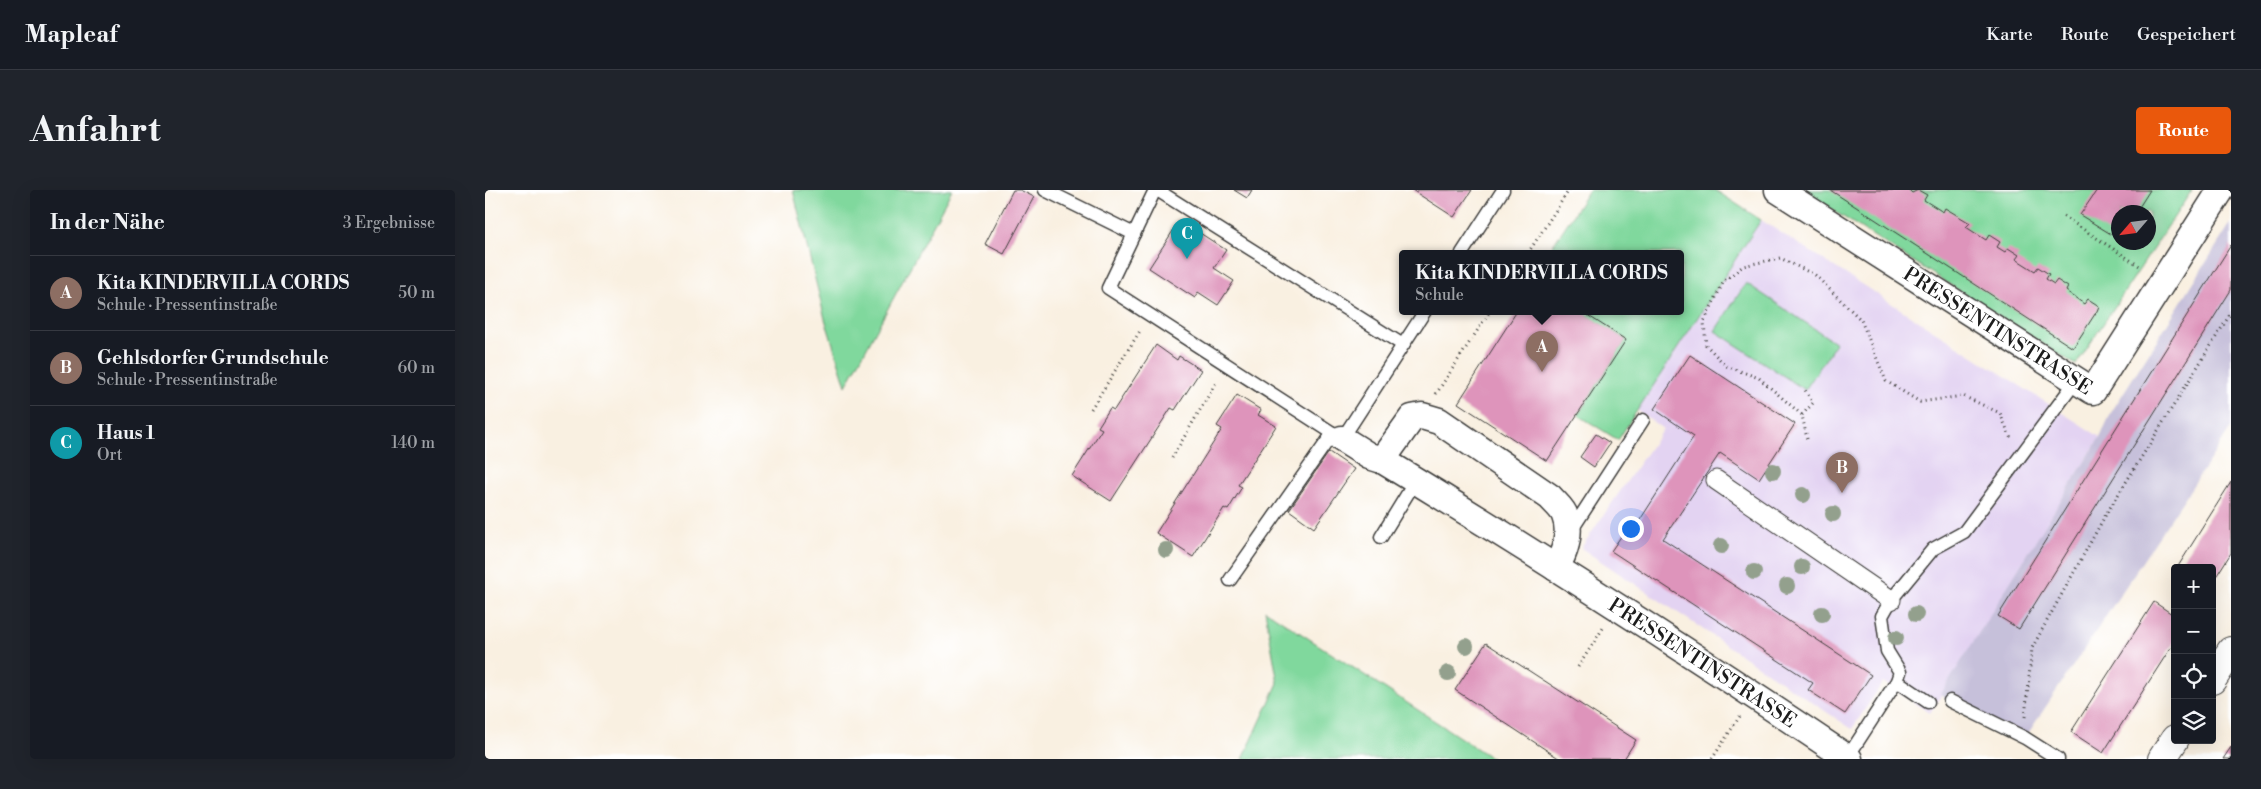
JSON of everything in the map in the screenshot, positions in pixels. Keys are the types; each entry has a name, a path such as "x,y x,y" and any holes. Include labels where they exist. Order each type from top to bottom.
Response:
{"street":[{"name":"PRESSENTINSTRASSE","path":"1778,190 2093,391 2221,190"},
{"path":"1382,460 1412,418 1421,416 1439,421 1549,497 1565,516 1567,538 1556,568"},
{"name":"PRESSENTINSTRASSE","path":"1338,436 1369,456 1382,460 1416,480 1556,568 1754,695 1848,758"},
{"path":"1716,480 1891,600"},
{"path":"2216,674 2231,651"},
{"path":"2162,759 2172,744"}],"lane":[{"path":"1045,190 1134,234"},
{"path":"1338,436 1108,288 1156,190 1403,345"},
{"path":"1464,250 1503,190"},
{"path":"1230,580 1338,436 1422,315"},
{"path":"1848,758 1897,681 1900,672 1887,651 1882,616 1891,600 1933,549 1964,532 2076,381"},
{"path":"1567,538 1643,420"},
{"path":"1381,537 1416,480"},
{"path":"1897,681 1928,702"},
{"path":"1950,701 2025,738 2058,759"}],"path":[{"path":"1530,250 1569,190"},
{"path":"2063,216 2163,281"},
{"path":"1807,438 1803,415 1759,378 1726,366 1706,345 1704,322 1724,282 1743,266 1781,258 1815,274 1861,320 1886,381 1920,402 1963,396 2000,413 2019,458"},
{"path":"2025,738 2025,718 2032,648 2105,516 2231,313"},
{"path":"1091,409 1151,315"},
{"path":"1421,416 1487,315"},
{"path":"1171,458 1227,365"},
{"path":"1803,415 1813,403 1805,390"},
{"path":"1578,666 1617,607"},
{"path":"1712,759 1754,695"}],"shaded area":[{"path":"1761,220 2100,437 1930,713 1883,682 1852,729 1581,548 1663,429 1637,410"},
{"path":"2231,223 2231,428 2025,738 1950,701 1941,694 2100,437 2112,411"}],"green space":[{"path":"793,190 952,190 846,386 825,319"},
{"path":"1589,190 1715,190 1761,220 1618,440 1578,415 1626,340 1587,315 1684,315 1684,250 1550,250"},
{"path":"1801,190 2192,190 2156,244 2156,205 2111,205 2111,250 2152,250 2076,365"},
{"path":"1746,283 1836,343 1805,390 1715,331"},
{"path":"1265,610 1493,759 1243,759 1278,683"}],"building":[{"path":"1013,190 1020,190 1034,197 1004,254 985,244"},
{"path":"1234,190 1252,190 1247,198"},
{"path":"1412,190 1472,190 1454,217"},
{"path":"1830,190 1909,190 1912,193 1918,190 1927,195 1924,200 1943,212 1945,208 1970,223 1966,227 1986,240 1989,235 2000,242 1997,247 2005,252 2008,248 2019,255 2016,259 2035,271 2038,267 2049,274 2046,279 2054,284 2057,280 2068,287 2066,291 2084,304 2088,299 2099,306 2097,311 2073,348"},
{"path":"2097,190 2150,190 2140,205 2111,205 2111,234 2080,215"},
{"path":"1180,220 1226,250 1214,268 1234,281 1218,305 1198,292 1195,298 1149,268"},
{"path":"2231,245 2231,290 2019,629 1998,616"},
{"path":"1514,315 1587,315 1626,340 1547,461 1458,403"},
{"path":"1156,345 1177,360 1179,356 1201,370 1175,410 1171,408 1111,501 1072,476 1102,429 1098,427 1110,408 1114,410"},
{"path":"1690,355 1795,424 1759,479 1720,453 1663,539 1871,675 1845,714 1808,690 1813,683 1611,551 1633,519 1638,523 1694,436 1654,409"},
{"path":"1237,395 1261,410 1258,415 1276,426 1238,485 1242,487 1228,510 1224,508 1193,557 1156,533 1222,429 1217,426"},
{"path":"1596,434 1610,443 1594,467 1580,457"},
{"path":"1329,452 1354,469 1314,528 1289,510"},
{"path":"2231,482 2231,553 2216,577 2216,564 2180,564"},
{"path":"2154,602 2171,613 2171,647 2103,753 2071,732"},
{"path":"1486,643 1636,740 1624,759 1560,759 1455,690"},
{"path":"2231,747 2231,759 2223,759"}],"place":[{"name":"Haus 1","path":"1187,259"},
{"name":"Kita KINDERVILLA CORDS","path":"1542,372"},
{"name":"Gehlsdorfer Grundschule","path":"1842,493"}]}
